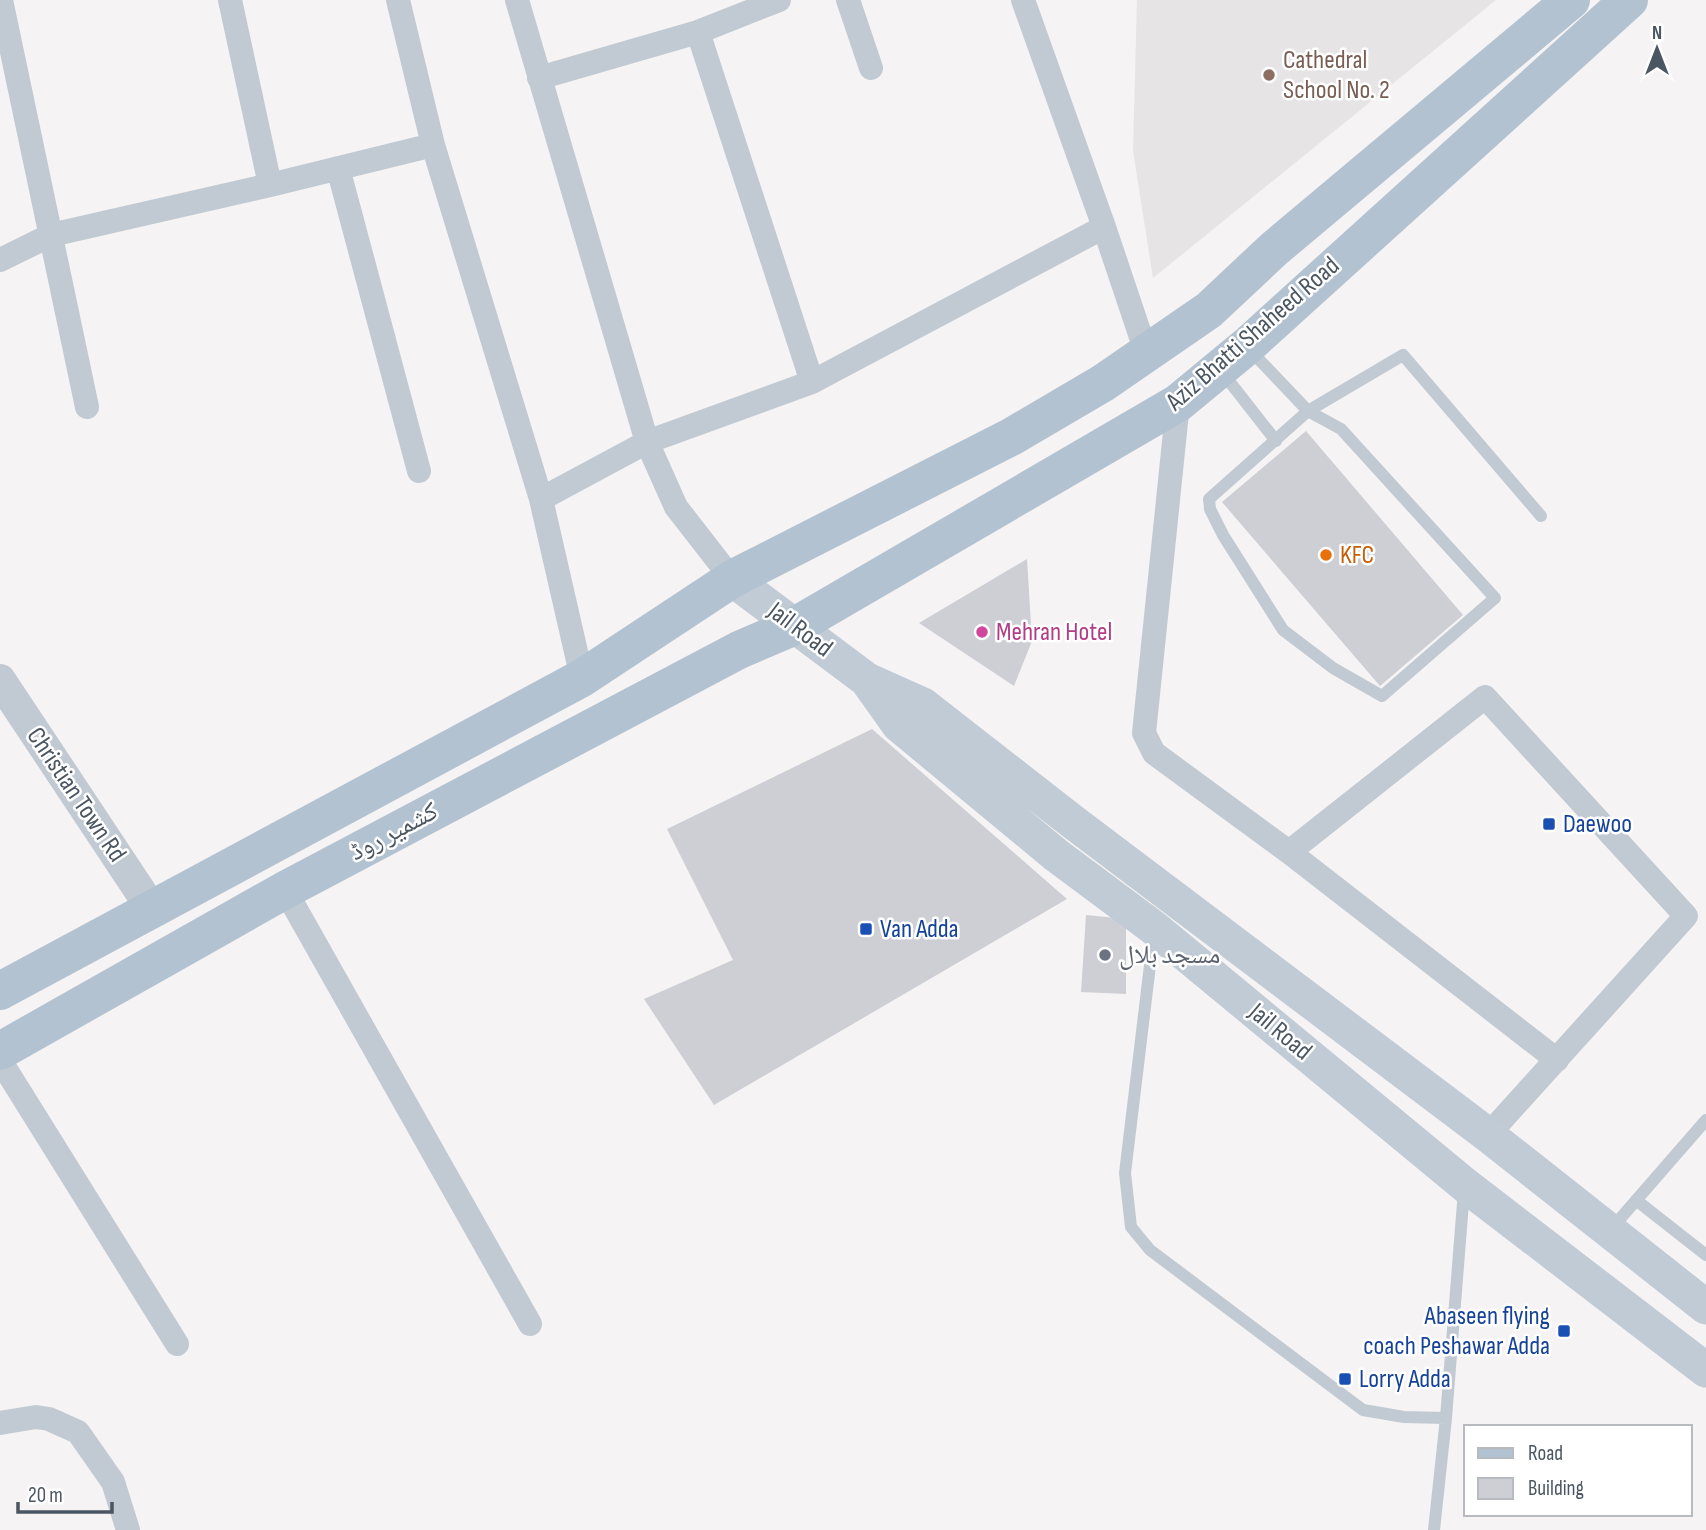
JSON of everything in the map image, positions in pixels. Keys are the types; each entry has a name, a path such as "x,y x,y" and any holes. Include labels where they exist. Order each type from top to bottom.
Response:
{"main road":[{"name":"Aziz Bhatti Shaheed Road","path":"732,579 1011,437 1147,355 1209,310 1274,249 1571,0"},
{"name":"Aziz Bhatti Shaheed Road","path":"795,626 1178,403 1233,358 1629,0"},
{"name":"Jail Road","path":"732,579 867,680 923,705 1488,1135 1706,1307"},
{"name":"کشمیر روڈ","path":"0,991 582,678 732,579"},
{"name":"کشمیر روڈ","path":"0,1051 285,890 739,650 795,626"},
{"name":"Jail Road","path":"867,680 899,725 1056,855 1154,928 1465,1185 1706,1370"},
{"path":"1154,928 1157,883"},
{"path":"1465,1185 1488,1135"}],"street":[{"path":"1,0 87,407"},
{"path":"230,0 270,185"},
{"path":"398,0 433,145 541,499 582,678"},
{"path":"517,0 647,442 676,507 732,579"},
{"path":"539,78 698,32 779,0"},
{"path":"848,0 871,68"},
{"path":"1023,0 1147,355"},
{"path":"698,32 813,382"},
{"path":"0,260 51,236 433,145"},
{"path":"338,168 419,471"},
{"path":"541,499 647,442 813,382 1104,227"},
{"path":"1178,403 1144,733 1154,753 1289,852 1557,1060"},
{"name":"Christian Town Rd","path":"0,680 152,909"},
{"path":"1289,852 1485,697 1686,916 1488,1135"},
{"path":"285,890 530,1324"},
{"path":"0,1060 177,1344"},
{"path":"0,1423 36,1417 49,1419 78,1432 113,1482 128,1530"}],"lane":[{"path":"1233,358 1308,411 1342,429 1495,598 1382,696 1333,668 1283,631 1223,535 1210,509 1209,499 1308,411 1404,355 1541,516"},
{"path":"1233,358 1276,441"},
{"path":"1154,928 1125,1173 1131,1227 1150,1250 1363,1410 1404,1417 1446,1418"},
{"path":"1609,1231 1706,1120"},
{"path":"1434,1530 1465,1185"},
{"path":"1636,1200 1706,1255"}],"shaded area":[{"name":"Cathedral School No. 2","path":"1137,0 1496,0 1153,278 1133,151"}],"building":[{"path":"1306,431 1463,615 1380,686 1222,502"},
{"name":"Mehran Hotel","path":"1027,559 1032,641 1014,686 919,623"},
{"name":"Van Adda","path":"872,729 1067,899 714,1105 644,999 733,960 667,829"},
{"name":"مسجد بلال","path":"1086,915 1126,919 1126,994 1081,992"}],"place":[{"name":"Cathedral School No. 2","path":"1269,75"},
{"name":"KFC","path":"1326,555"},
{"name":"Mehran Hotel","path":"982,632"},
{"name":"Daewoo","path":"1549,824"},
{"name":"Van Adda","path":"866,929"},
{"name":"مسجد بلال","path":"1105,955"},
{"name":"Abaseen flying coach Peshawar Adda","path":"1564,1331"},
{"name":"Lorry Adda","path":"1345,1379"}]}
